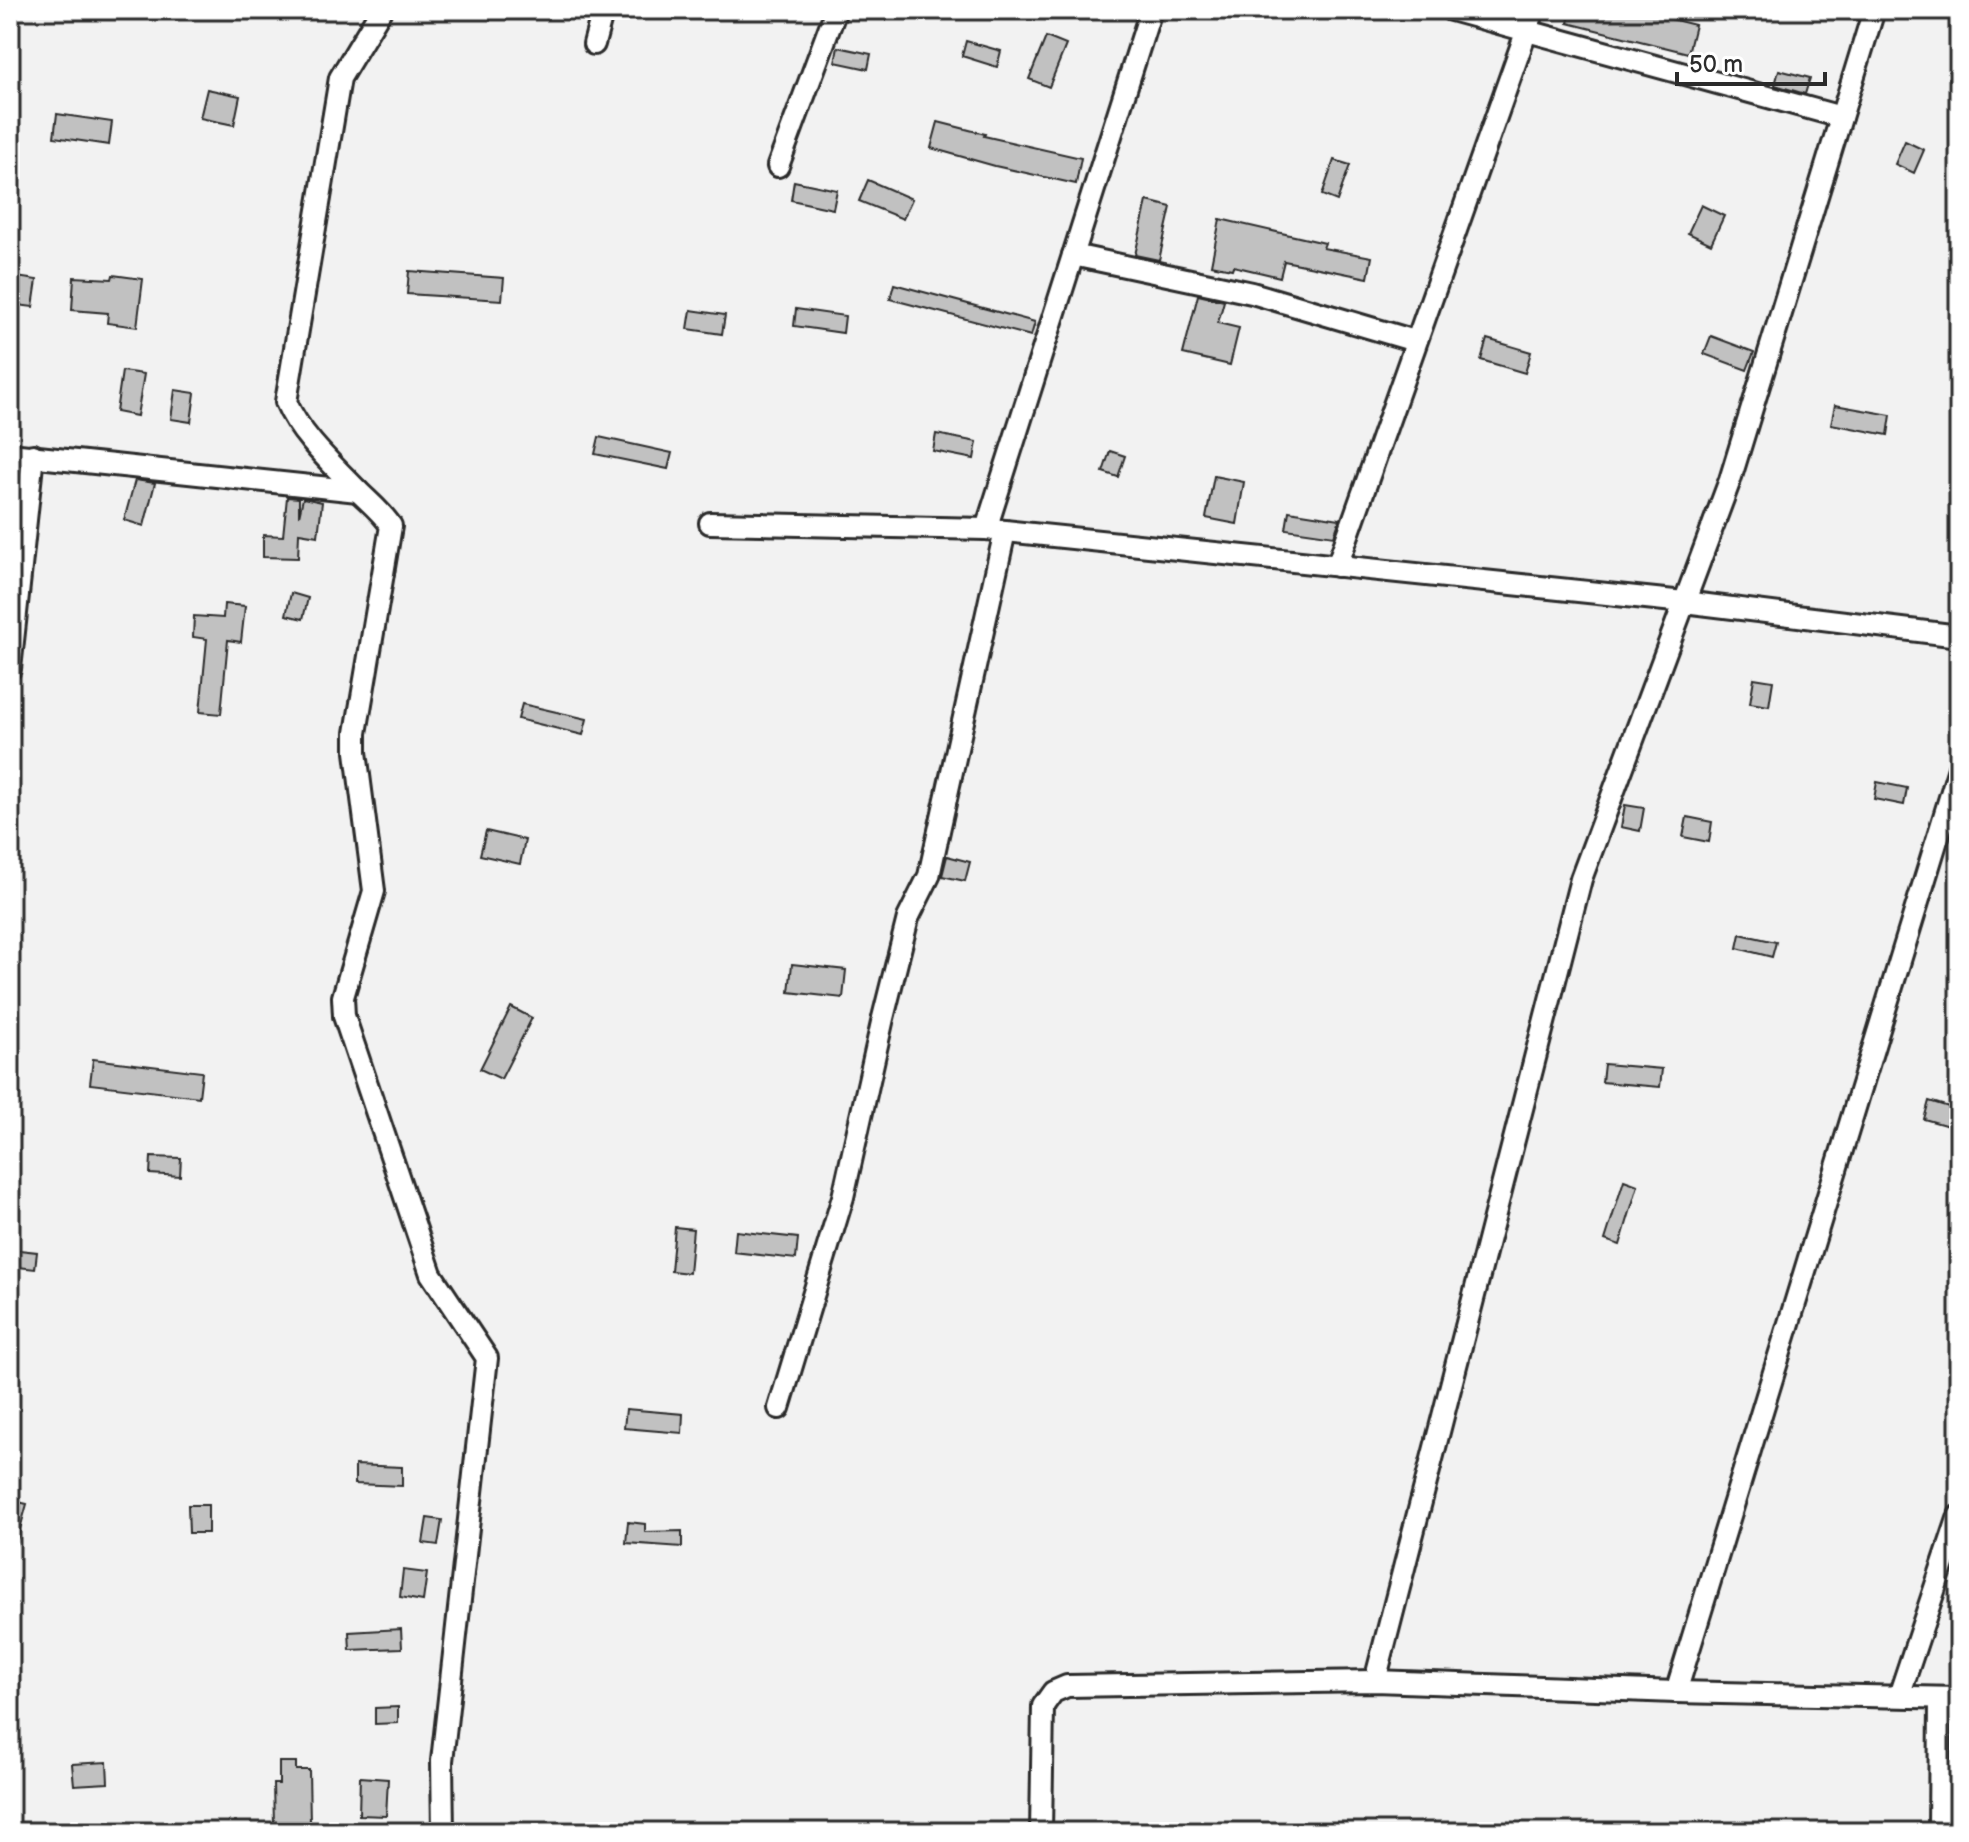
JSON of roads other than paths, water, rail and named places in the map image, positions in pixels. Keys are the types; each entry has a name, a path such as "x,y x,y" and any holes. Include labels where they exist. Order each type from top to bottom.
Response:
{"street":[{"path":"381,10 340,78 286,402 304,432 391,526 356,733 374,891 342,1006 431,1274 487,1358 442,1761 443,1832"},
{"path":"594,44 603,10"},
{"path":"778,166 836,10"},
{"path":"779,1408 843,1197 908,918 929,876 995,530 1073,255 1151,10"},
{"path":"1451,10 1841,117"},
{"path":"1337,566 1534,10"},
{"path":"1375,1681 1581,879 1730,480 1874,10"},
{"path":"1073,255 1252,293 1415,341"},
{"path":"10,454 358,491"},
{"path":"10,669 33,455"},
{"path":"710,523 995,530 1957,631"},
{"path":"1676,1692 1959,768"},
{"path":"1899,1696 1959,1516"},
{"path":"1041,1832 1043,1706 1053,1692 1067,1686 1375,1681 1949,1698 1939,1832"}]}
